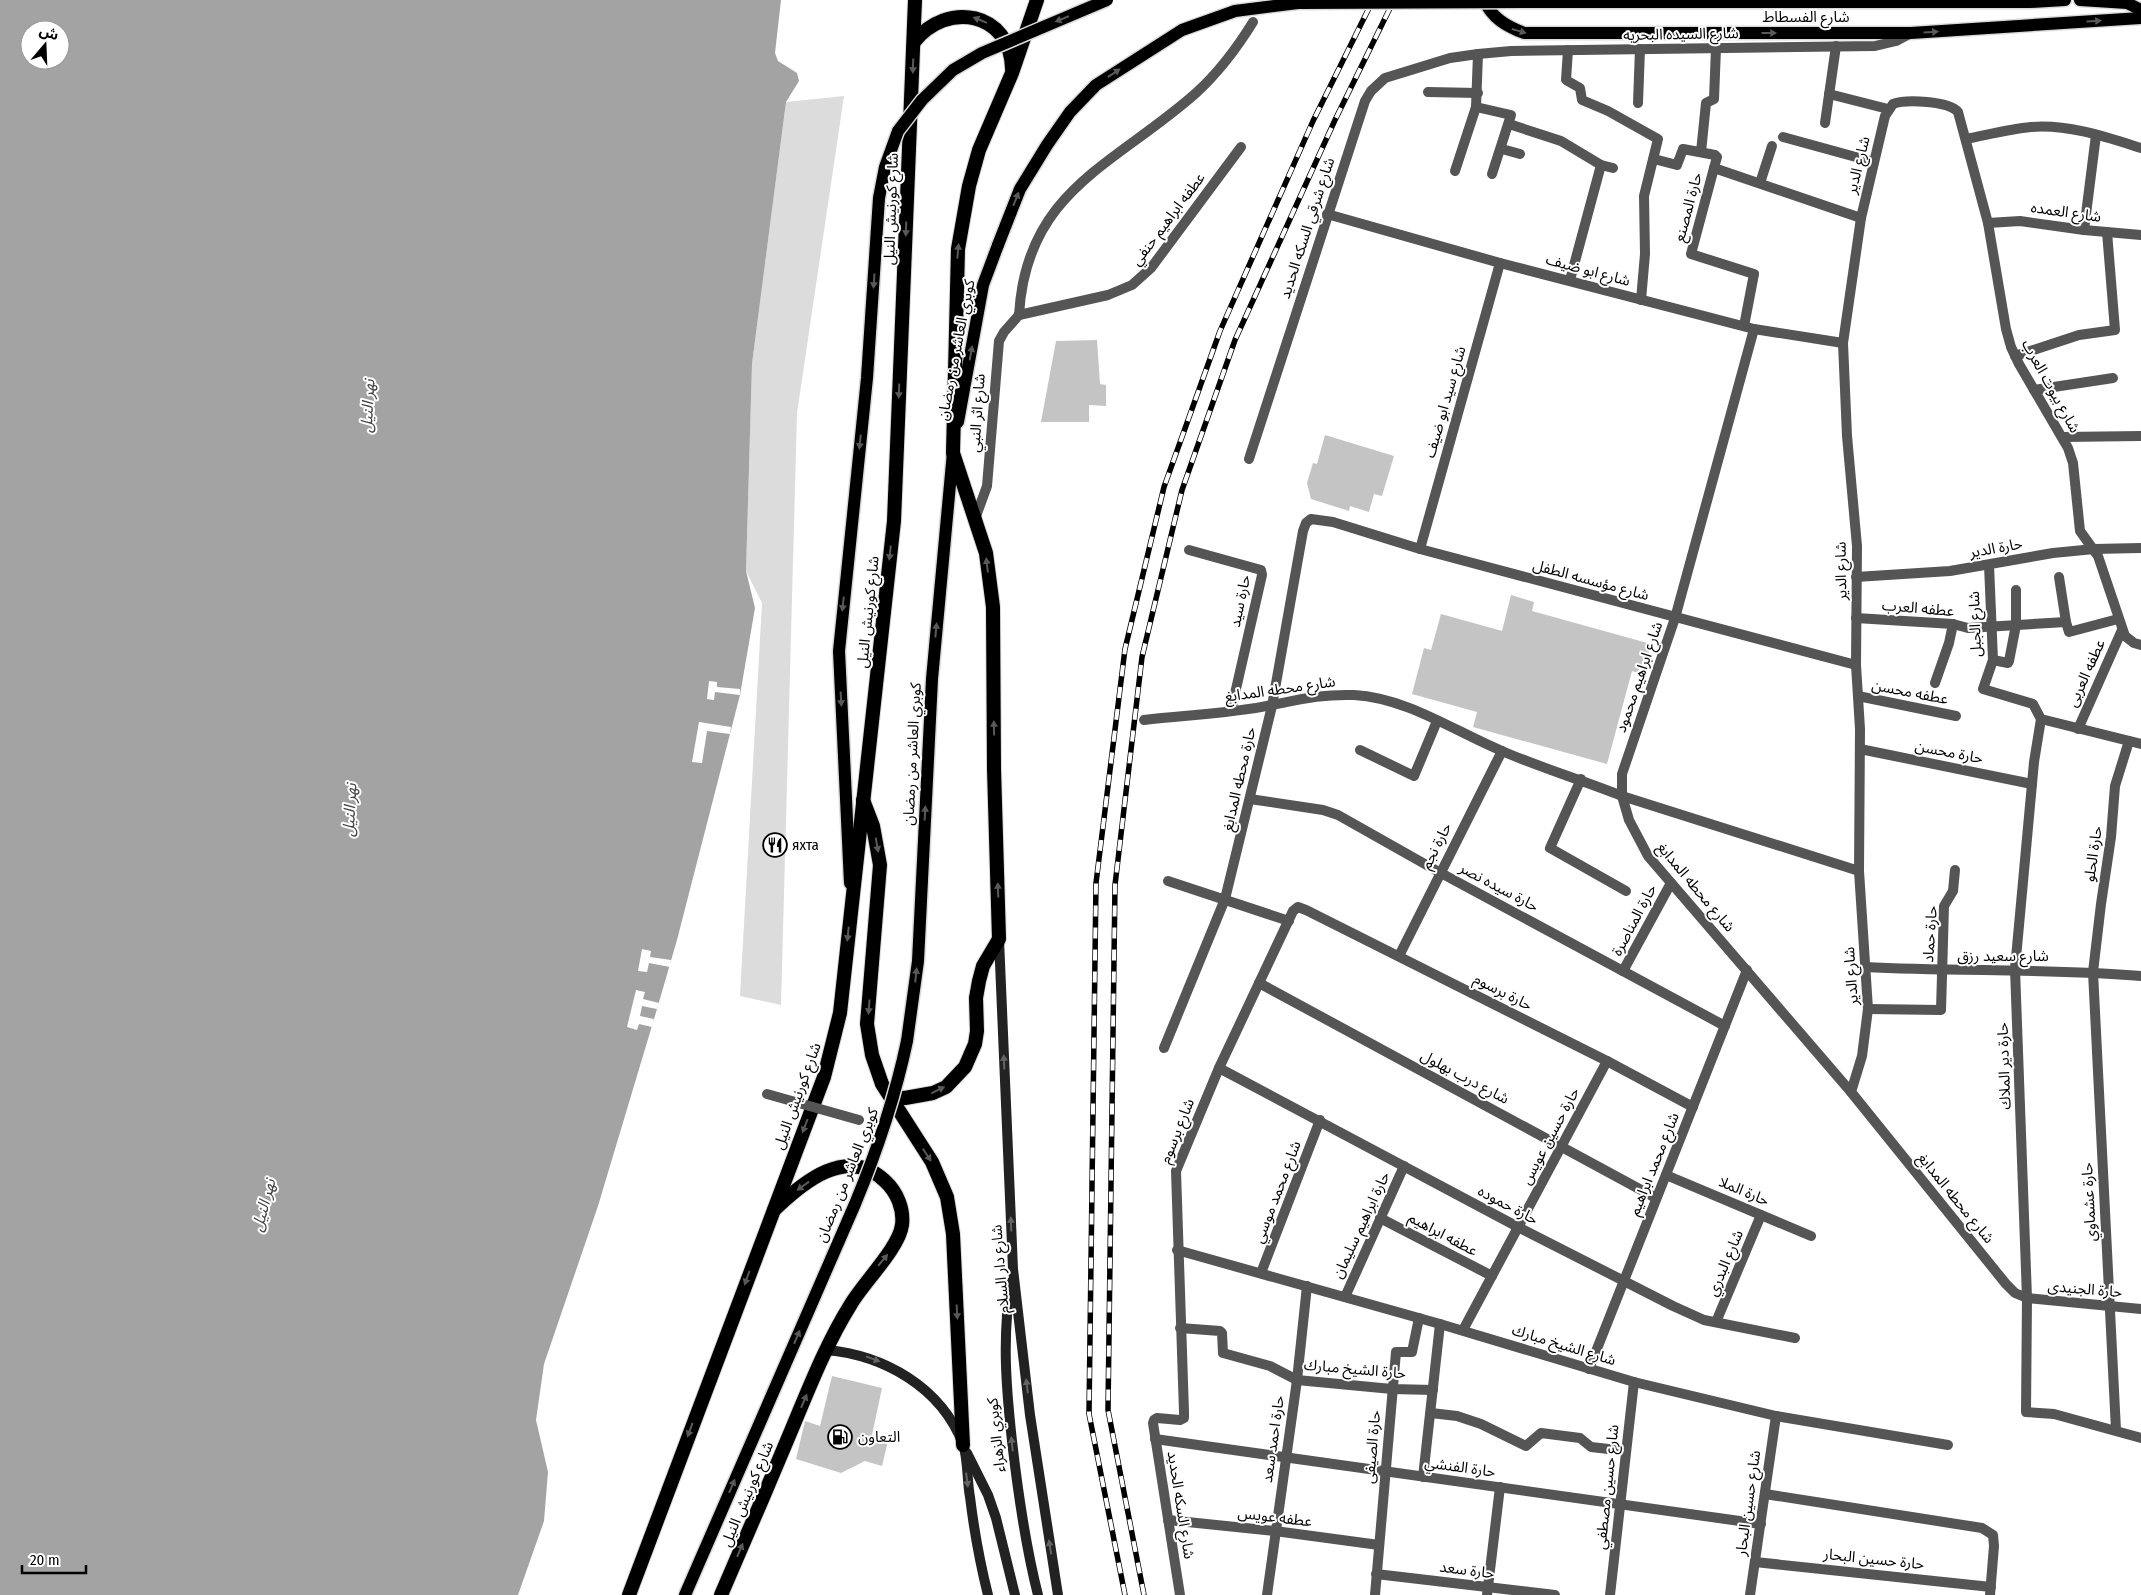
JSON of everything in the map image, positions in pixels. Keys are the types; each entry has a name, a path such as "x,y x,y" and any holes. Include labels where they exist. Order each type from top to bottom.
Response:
{"highway":[{"name":"شارع كورنيش النيل","path":"629,1595 824,1077 833,1045 844,980 894,521 915,0"},
{"path":"890,1097 912,1098 933,1094 957,1077 965,1068 975,1044 977,1031 976,998 979,981 984,966 1000,939 994,768 993,607 986,553 952,452 958,249 969,186 978,150 1012,73 1038,0"},
{"path":"914,42 926,29 941,19 952,16 976,18 996,30 1004,39 1012,61 1012,73"},
{"path":"863,799 873,826 880,865 867,1024 872,1055 882,1084 940,1179 951,1216 963,1445"},
{"name":"شارع كورنيش النيل","path":"721,1595 826,1350 852,1302 895,1246 902,1226 900,1204 889,1185 871,1171 849,1166 832,1169 817,1176 785,1200 771,1214"}],"main road":[{"path":"851,908 839,650 867,378 879,198 885,167 898,131 922,100 953,70 982,53 1107,0"},
{"name":"شارع الفسطاط","path":"1484,0 1497,19 1510,28 1524,33 1911,33 2141,18"},
{"name":"كوبري العاشر من رمضان","path":"685,1595 872,1162 899,1081 912,1009 918,961 932,679 952,452 983,286 1020,189 1070,112 1096,85 1182,30 1235,11 1298,3 2030,2 2065,0"},
{"path":"2080,0 2127,3 2141,10"},
{"name":"شارع دار السلام","path":"1000,939 1013,1269 1030,1415 1058,1595"},
{"name":"كوبري الزهراء","path":"1013,1269 1004,1338 1005,1373 1019,1503 1027,1552 1038,1595"},
{"path":"826,1350 843,1351 878,1360 910,1379 938,1404 949,1419 963,1445 973,1522 988,1595"},
{"name":"كوبري الزهراء","path":"963,1445 988,1495 996,1518 1015,1595"}],"street":[{"path":"1019,315 1020,295 1030,256 1037,237 1057,206 1082,181 1196,93 1228,59 1253,22"},
{"name":"شارع السيده البحريه","path":"1450,58 1511,51 1875,46 1896,41 1911,33"},
{"path":"1825,123 1836,46"},
{"name":"حارة المصنع","path":"1701,152 1706,104 1714,99 1716,48"},
{"path":"1638,103 1640,49"},
{"path":"1568,50 1566,80 1580,88 1582,100 1608,111 1658,139 1644,196 1645,254 1641,300"},
{"path":"1455,171 1476,107 1478,54"},
{"name":"شارع شرقي السكه الحديد","path":"1249,459 1365,101 1371,90 1385,78 1450,58"},
{"path":"1428,92 1478,93"},
{"path":"1829,94 1888,109"},
{"name":"شارع بيوت العرب","path":"1888,109 1900,102 1943,104 1951,106 1958,112 1988,223 2006,330 2015,356 2063,437 2073,464 2080,531 2094,549 2120,624"},
{"path":"1476,107 1511,115 1502,149 1492,174"},
{"name":"شارع الدير","path":"1851,1092 1862,1056 1868,1009 1859,871 1860,749 1856,665 1857,546 1845,409 1843,343 1861,218 1888,109"},
{"path":"1508,124 1560,141 1601,165 1613,168"},
{"path":"1966,139 2032,127 2064,128 2096,134 2141,148"},
{"path":"2084,230 2096,134"},
{"path":"1783,137 1874,162"},
{"path":"1760,183 1772,146"},
{"name":"عطفه ابراهيم حنفي","path":"1019,315 1108,295 1121,291 1137,281 1151,268 1241,147"},
{"path":"1502,149 1520,154"},
{"path":"1654,159 1677,165 1683,149 1716,155 1714,168 1861,218"},
{"path":"1570,280 1601,165"},
{"name":"حارة المصنع","path":"1714,168 1691,254 1754,274 1749,328"},
{"name":"شارع ابو ضيف","path":"1327,214 1500,263 1749,328 1843,343"},
{"name":"شارع العمده","path":"1988,223 2020,221 2084,230 2141,235"},
{"path":"2015,356 2079,335 2116,330 2107,232"},
{"name":"شارع سيد ابو ضيف","path":"1420,549 1500,263"},
{"name":"شارع اثر النبي","path":"975,519 987,486 999,341 1004,332 1019,315"},
{"name":"شارع ابراهيم محمود","path":"1622,796 1622,774 1675,618 1749,328"},
{"path":"2034,390 2113,378"},
{"path":"2063,437 2141,436"},
{"name":"حارة محطه المدابغ","path":"1164,1048 1226,899 1272,706 1303,531 1306,523 1311,519 1320,519"},
{"name":"شارع مؤسسه الطفل","path":"1320,519 1420,549 1856,665"},
{"name":"حارة الدير","path":"1856,577 1950,571 2094,549 2141,548"},
{"name":"حارة سيد","path":"1189,550 1261,570 1262,575 1231,711"},
{"name":"شارع الجبل","path":"1989,565 1993,660 1984,689 2032,704 2041,720"},
{"path":"2059,578 2066,622"},
{"path":"1993,660 2008,662 2016,625 2016,590"},
{"name":"عطفه العرب","path":"1856,618 1953,624 1968,628 2066,622 2069,632 2120,624"},
{"path":"1935,682 1949,644 1953,624"},
{"path":"2120,624 2129,640 2141,645"},
{"name":"عطفه العربى","path":"2078,729 2120,624"},
{"name":"شارع محطه المدابغ","path":"1144,720 1272,706 1309,697 1356,695 1393,703 1502,751 1581,779 1622,796 1629,820 1648,856 1851,1092 2006,1284 2015,1293 2027,1298"},
{"name":"عطفه محسن","path":"1858,696 1956,716"},
{"path":"2041,720 2141,744"},
{"name":"حارة دير الملاك","path":"2041,720 2032,784 2015,970 2027,1298 2026,1412 2054,1414 2116,1430"},
{"path":"1360,750 1414,776 1437,721"},
{"name":"حارة الحلو","path":"2093,972 2111,837 2115,786 2128,741"},
{"name":"حارة محسن","path":"1860,749 2032,784"},
{"name":"حارة نجم","path":"1399,956 1439,872 1502,751"},
{"path":"1581,779 1550,848 1626,892"},
{"path":"1622,796 1859,871"},
{"name":"حارة سيده نصر","path":"1250,799 1332,812 1439,872 1725,1026"},
{"name":"حارة حماد","path":"1868,1009 1940,1011 1943,1007 1944,906 1953,891 1956,870"},
{"path":"1168,881 1289,920"},
{"name":"حارة المناصرة","path":"1623,971 1671,883"},
{"name":"حارة برسوم","path":"1298,907 1607,1061 1693,1107"},
{"name":"شارع برسوم","path":"1154,1420 1180,1420 1184,1418 1177,1250 1176,1171 1219,1068 1293,911 1298,907"},
{"name":"شارع سعيد رزق","path":"1865,967 1942,971 2093,972 2141,976"},
{"name":"شارع محمد ابراهيم","path":"1589,1369 1747,970"},
{"name":"حارة عشماوي","path":"2093,972 2116,1430"},
{"name":"شارع درب بهلول","path":"1259,984 1656,1198"},
{"name":"حارة حسين عويس","path":"1463,1330 1607,1061"},
{"name":"حارة حموده","path":"1219,1068 1320,1120 1518,1227 1704,1320 1795,1338"},
{"path":"767,1094 859,1120"},
{"name":"شارع محمد موسي","path":"1261,1274 1320,1120"},
{"name":"حارة ابراهيم سليمان","path":"1345,1297 1404,1166"},
{"name":"حارة الملا","path":"1666,1175 1811,1236"},
{"name":"شارع البدري","path":"1716,1322 1761,1215"},
{"name":"عطفه ابراهيم","path":"1380,1218 1492,1276"},
{"name":"شارع الشيخ مبارك","path":"1177,1250 1463,1330 1634,1382 1776,1416 1948,1445"},
{"name":"حارة احمد سعد","path":"1267,1595 1297,1380 1306,1286"},
{"name":"حارة الجنيدى","path":"2027,1298 2141,1308"},
{"name":"حارة الصيفى","path":"1375,1595 1396,1352 1412,1352 1419,1318"},
{"path":"1423,1477 1440,1324"},
{"name":"حارة الشيخ مبارك","path":"1180,1328 1220,1330 1222,1333 1223,1353 1270,1366 1297,1380 1392,1389 1433,1390"},
{"name":"شارع حسين مصطفي","path":"1610,1595 1634,1382"},
{"path":"1430,1413 1457,1416 1481,1424 1526,1446 1541,1433 1580,1438 1591,1447 1626,1451"},
{"name":"شارع حسين البحار","path":"1750,1595 1776,1416"},
{"name":"شارع السكه الحديد","path":"1154,1420 1180,1595"},
{"path":"2116,1430 2141,1438"},
{"name":"حارة الفنشي","path":"1156,1439 1761,1524"},
{"path":"1488,1591 1500,1487"},
{"path":"1765,1494 1982,1528 1993,1535 1994,1546 1990,1591"},
{"name":"عطفه عويس","path":"1168,1520 1379,1544"},
{"name":"حارة حسين البحار","path":"1755,1562 1990,1591"},
{"name":"حارة سعد","path":"1376,1574 1488,1591 1555,1595"}],"shaded area":[{"path":"844,96 797,413 781,1005 740,996 762,603 746,571 752,364 786,102"}],"water":[{"name":"نهر النيل","path":"0,0 781,0 775,53 778,61 797,73 799,81 786,102 752,364 746,571 755,608 740,695 677,940 598,1206 544,1364 536,1420 548,1472 544,1521 518,1595 0,1595"}],"pier":[{"path":"709,681 717,682 717,687 740,689 740,695 715,692 714,700 707,699"},
{"path":"699,722 731,727 730,734 707,731 702,763 692,762"},
{"path":"642,949 651,951 650,957 671,960 670,967 649,963 647,972 638,971"},
{"path":"636,990 645,992 643,999 659,1003 657,1009 642,1006 640,1016 654,1019 652,1027 639,1024 637,1030 627,1027"}],"building":[{"path":"1097,340 1100,384 1106,385 1106,406 1089,405 1089,422 1041,422 1056,341"},
{"path":"1325,435 1394,456 1382,496 1374,494 1369,512 1350,506 1349,511 1311,499 1307,483 1313,463 1317,464"},
{"path":"1511,595 1534,602 1532,611 1651,644 1645,666 1640,665 1638,673 1632,671 1607,764 1473,727 1477,712 1412,694 1424,648 1431,650 1441,614 1502,631"},
{"path":"832,1376 882,1388 872,1435 888,1441 882,1466 865,1461 841,1473 796,1459 805,1421 820,1426"}],"railway":[{"path":"1125,1595 1089,1414 1096,883 1125,649 1164,487 1220,331 1313,121 1373,0"},
{"path":"1144,1595 1108,1410 1115,885 1142,657 1182,490 1235,340 1335,120 1394,0"}],"place":[{"name":"яхта","path":"775,845"},
{"name":"التعاون","path":"840,1437"}]}
